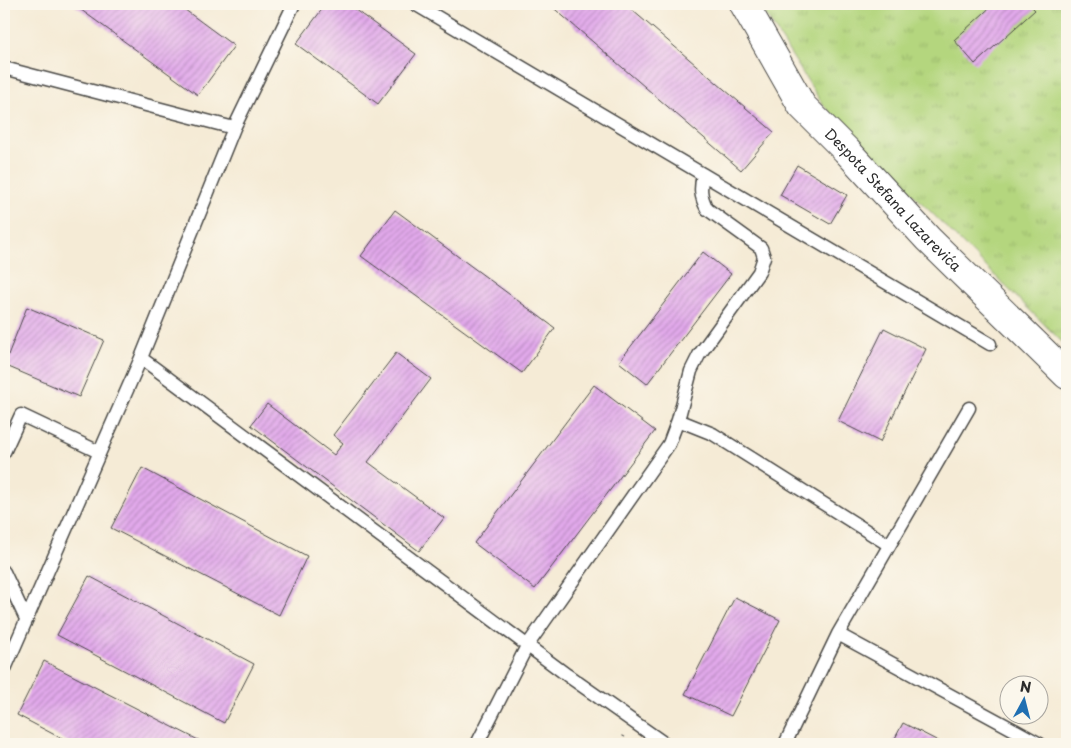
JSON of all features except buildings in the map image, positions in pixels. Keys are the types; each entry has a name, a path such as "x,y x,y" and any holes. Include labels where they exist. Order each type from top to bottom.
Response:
{"street":[{"name":"Despota Stefana Lazarevića","path":"744,4 802,106 846,150 928,239 1067,375"}],"lane":[{"path":"4,671 141,358 234,128 294,4"},
{"path":"415,4 990,344"},
{"path":"4,68 234,128"},
{"path":"477,744 527,646 669,444 678,420 691,371 699,355 759,272 764,257 761,248 707,209 702,200 700,189 703,174"},
{"path":"141,358 527,646 665,744"},
{"path":"785,744 838,634 969,408"},
{"path":"4,452 21,415 99,452"},
{"path":"678,420 713,434 889,545"},
{"path":"4,572 26,619"},
{"path":"838,634 1040,744"}],"green space":[{"path":"759,4 1067,4 1067,347 823,105"}]}
